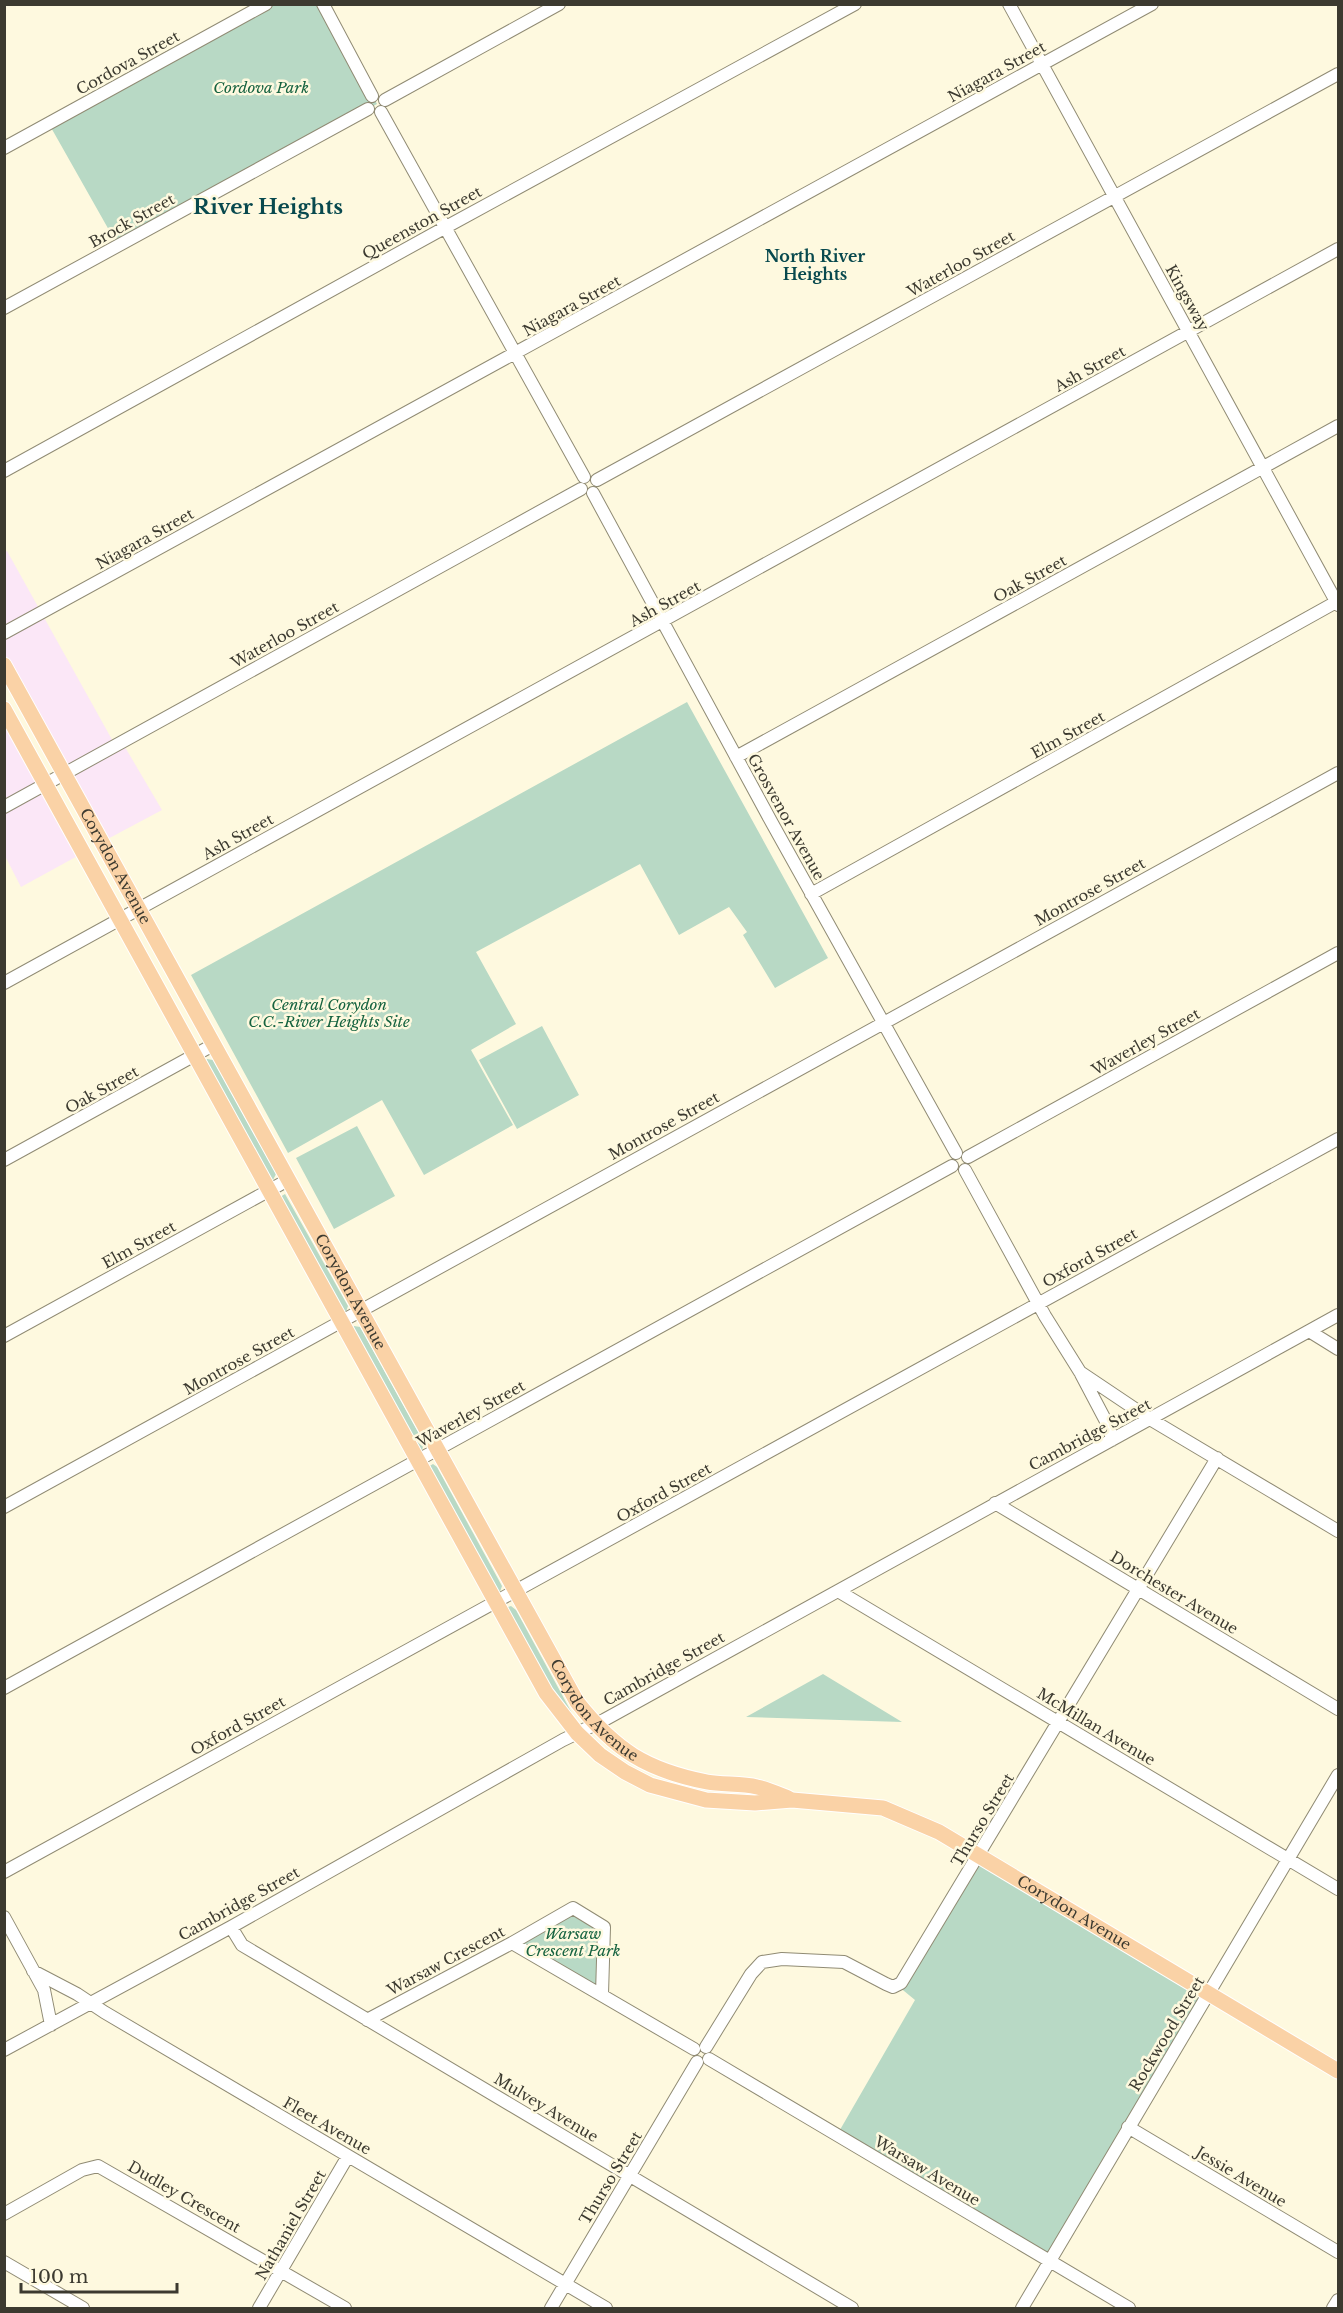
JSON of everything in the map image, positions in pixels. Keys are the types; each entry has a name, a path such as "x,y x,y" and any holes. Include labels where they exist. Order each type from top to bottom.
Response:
{"main road":[{"name":"Corydon Avenue","path":"4,665 567,1687 605,1736 631,1755 657,1769 708,1782 757,1787 792,1800"},
{"name":"Corydon Avenue","path":"4,709 546,1693 577,1733 600,1755 650,1785 706,1800 755,1803 792,1800 883,1808 939,1832 1338,2071"}],"street":[{"name":"Cordova Street","path":"4,148 266,4"},
{"name":"Grosvenor Avenue","path":"323,4 586,486 956,1153"},
{"path":"379,103 559,4"},
{"name":"Queenston Street","path":"4,471 855,4"},
{"name":"Kingsway","path":"1009,4 1338,603"},
{"name":"Niagara Street","path":"4,633 1152,4"},
{"name":"Waterloo Street","path":"4,807 586,486 598,486 597,480 1338,74"},
{"name":"Brock Street","path":"4,308 368,109 376,114 379,103"},
{"name":"Ash Street","path":"4,983 1338,249"},
{"name":"Oak Street","path":"736,757 1338,426"},
{"name":"Elm Street","path":"811,894 1338,603"},
{"name":"Montrose Street","path":"4,1507 1338,773"},
{"name":"Waverley Street","path":"968,1157 1338,953"},
{"name":"Oak Street","path":"4,1160 213,1046"},
{"name":"Oxford Street","path":"4,1872 1338,1139"},
{"path":"956,1153 964,1153 968,1157 968,1166 964,1170 959,1171 952,1166 951,1158 956,1153"},
{"name":"Waverley Street","path":"4,1688 952,1166"},
{"path":"964,1170 1038,1304 1080,1372 1109,1427 1112,1440"},
{"name":"Elm Street","path":"4,1336 288,1180"},
{"name":"Cambridge Street","path":"4,2050 231,1927 577,1733 1338,1315"},
{"path":"1309,1331 1338,1349"},
{"path":"1080,1372 1150,1419 1338,1531"},
{"path":"1174,1433 1176,1405"},
{"name":"Thurso Street","path":"551,2308 704,2056 750,1974 762,1962 782,1959 844,1962 886,1984 898,1986 905,1978 1217,1458"},
{"name":"Dorchester Avenue","path":"995,1503 1338,1708"},
{"name":"McMillan Avenue","path":"838,1591 1338,1889"},
{"name":"Rockwood Street","path":"1022,2308 1338,1775"},
{"name":"Warsaw Crescent","path":"367,2020 573,1908 604,1927 602,1994"},
{"path":"4,1917 44,1990 51,2025"},
{"name":"Mulvey Avenue","path":"231,1927 242,1945 852,2308"},
{"path":"512,1943 694,2049 701,2045 704,2056"},
{"name":"Fleet Avenue","path":"33,1971 92,2003 113,2018 606,2308"},
{"name":"Warsaw Avenue","path":"704,2056 1129,2308"},
{"name":"Jessie Avenue","path":"1128,2127 1338,2252"},
{"name":"Nathaniel Street","path":"259,2308 348,2156"},
{"name":"Dudley Crescent","path":"4,2214 82,2170 98,2166 345,2308"},
{"path":"4,2262 83,2308"},
{"path":"1333,2308 1338,2300"}],"shaded area":[{"path":"7,551 115,745 122,742 162,810 102,842 5,665 4,552"},
{"path":"4,709 83,853 21,887 5,856"}],"green space":[{"name":"Cordova Park","path":"266,5 323,5 377,104 118,246 49,124"},
{"name":"Central Corydon C.C.-River Heights Site","path":"687,702 828,958 775,988 743,935 747,932 729,907 679,935 640,864 476,952 516,1024 471,1050 513,1125 424,1175 382,1100 288,1153 191,975"},
{"path":"542,1026 579,1095 517,1129 479,1060"},
{"path":"213,1060 276,1174 273,1180 205,1061"},
{"path":"357,1126 395,1196 334,1229 296,1158"},
{"path":"285,1194 348,1306 346,1312 343,1312 280,1197"},
{"path":"354,1326 360,1327 424,1443 422,1450 420,1451 352,1329"},
{"path":"433,1464 437,1467 502,1586 499,1593 428,1467"},
{"path":"511,1606 516,1610 573,1715 571,1716 559,1702 507,1611"},
{"path":"823,1674 902,1722 746,1717"},
{"path":"979,1856 1209,1994 1050,2261 837,2135 915,2000 898,1986"},
{"name":"Warsaw Crescent Park","path":"573,1908 604,1927 602,1994 512,1943"}],"district":[{"name":"River Heights","path":"268,207"},
{"name":"North River Heights","path":"815,265"}]}
